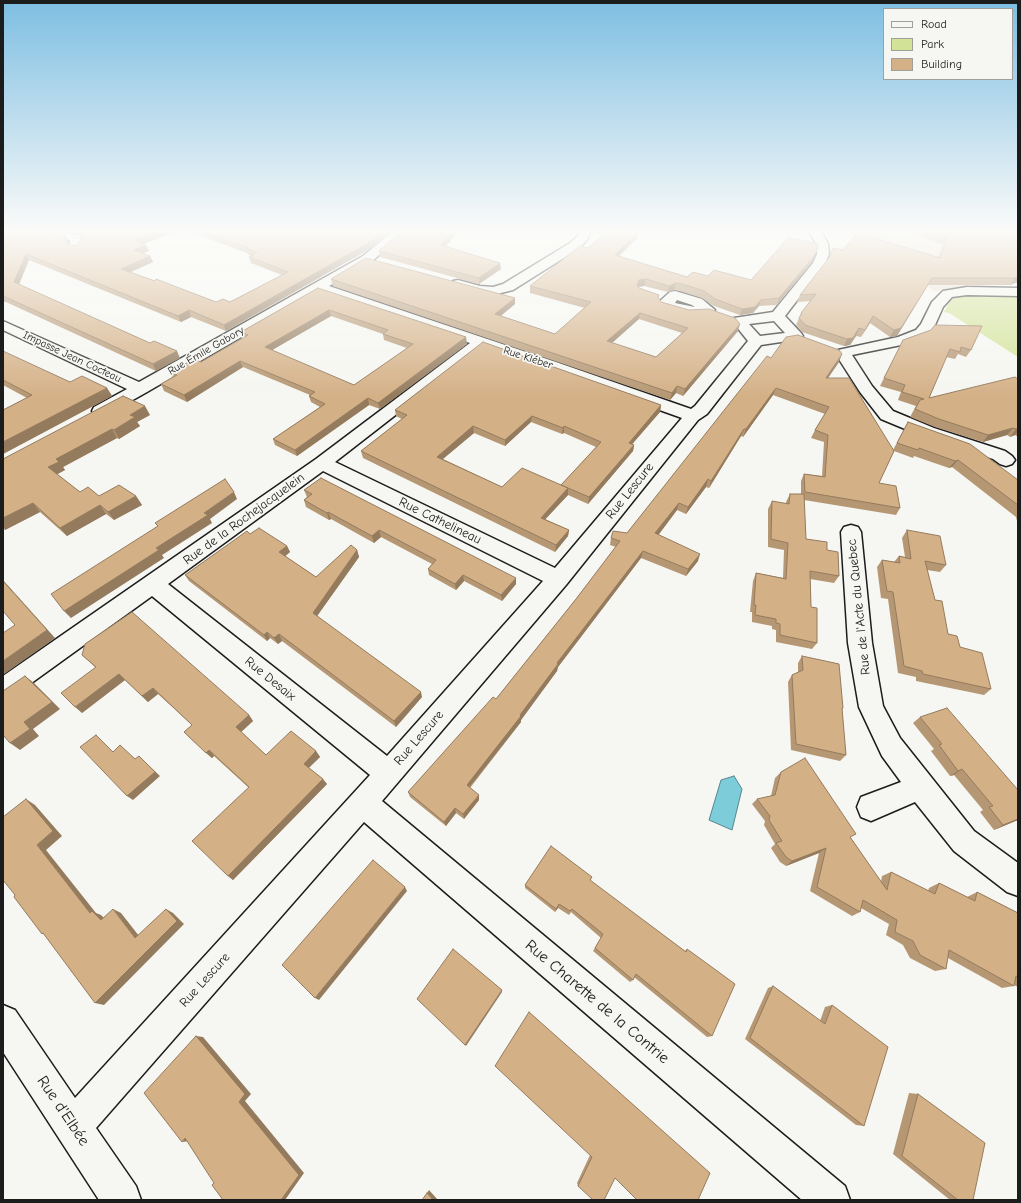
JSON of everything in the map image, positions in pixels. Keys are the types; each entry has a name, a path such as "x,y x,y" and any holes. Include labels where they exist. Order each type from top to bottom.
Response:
{"street":[{"name":"Rue Émile Gabory","path":"84,420 322,285"},
{"path":"462,285 479,290 493,291 511,285"},
{"path":"778,316 803,285"},
{"name":"Rue Kléber","path":"318,287 551,365 692,416"},
{"path":"1014,462 1000,455 928,432 887,414 837,351 901,341 921,333 928,325 937,305 948,294 967,291 1018,292"},
{"path":"664,297 675,295 697,302 723,316 756,341 796,336 811,341"},
{"path":"723,316 778,316 796,336"},
{"name":"Impasse Jean Cocteau","path":"3,325 141,388"},
{"name":"Rue Lescure","path":"73,1127 363,803 558,579 692,416 701,410 756,341"},
{"name":"Rue de la Rochejacquelein","path":"3,689 322,463 481,342"},
{"name":"Rue Cathelineau","path":"322,463 558,579"},
{"name":"Rue de l'Acte du Quebec","path":"851,532 860,643 871,707 891,747 964,841 1018,881"},
{"name":"Rue Desaix","path":"153,584 388,773"},
{"path":"871,807 920,786"},
{"name":"Rue Charette de la Contrie","path":"363,803 832,1200"},
{"name":"Rue d'Elbée","path":"3,1022 122,1200"}],"shaded area":[{"path":"926,285 983,285 934,291"}],"green space":[{"path":"973,293 1018,295 1018,357 949,313 944,312 951,299"}],"water":[{"path":"734,776 742,789 732,830 709,820 721,780"}],"building":[{"path":"3,285 21,285 150,343 154,341 177,351 153,364 3,296"},
{"path":"102,285 172,285 216,302 223,299 230,302 263,285 294,285 224,325 189,310 178,316"},
{"path":"349,285 467,285 515,298 495,314 555,334 591,302 530,286 637,285 639,288 659,295 658,297 661,302 689,310 709,309 735,318 740,324 685,389 677,386 672,393","holes":["640,313 688,328 656,357 607,341"]},
{"path":"686,285 790,285 779,298 761,300 755,307 742,309 715,299 704,291"},
{"path":"808,285 928,285 901,328 894,330 873,316 865,330 859,328 853,338 847,339 805,325 799,318 801,313 816,294 800,295"},
{"path":"318,288 466,337 378,403 368,398 295,450 273,439 325,404 309,396 315,392 240,361 184,395 161,384 177,375 170,372 194,359 201,362 248,335 241,332","holes":["329,310 388,330 383,334 413,344 354,385 265,347"]},
{"path":"935,325 982,326 971,350 961,347 960,352 950,349 929,398 1015,377 1018,379 1018,429 1013,428 988,435 939,419 915,409 920,400 924,399 902,392 905,385 884,378 903,340 931,330"},
{"path":"798,335 839,350 842,354 826,378 849,378 894,451 879,483 896,486 900,508 805,492 804,474 825,477 828,435 815,430 829,407 776,388 746,429 744,429 711,481 708,479 688,507 679,503 655,533 700,554 688,569 643,551 557,663 558,664 520,715 521,716 467,785 479,795 463,814 455,808 444,822 408,792 493,697 496,699 576,599 620,541 611,538 613,531 627,533 767,356 771,358 786,337"},
{"path":"483,342 661,405 629,443 634,445 589,497 568,488 541,518 569,530 556,545 361,451 407,415 395,410","holes":["532,416 563,428 564,426 601,442 561,485 522,468 502,487 437,457 473,426 505,440"]},
{"path":"3,351 70,382 82,376 107,388 3,442 3,410 32,395 3,380"},
{"path":"123,396 145,406 130,415 135,417 114,430 112,429 56,459 59,462 48,467 80,492 88,487 99,496 119,485 136,496 108,512 100,505 60,528 33,503 3,518 3,459"},
{"path":"908,422 970,444 1018,480 1018,505 958,460 955,461 919,448 918,450 897,443"},
{"path":"321,478 516,578 501,595 463,575 455,584 428,569 436,560 379,530 372,536 304,500 312,494 304,490"},
{"path":"225,479 234,492 204,513 208,515 156,548 159,550 64,611 51,594 158,526 155,523"},
{"path":"790,494 804,494 806,539 827,542 827,550 838,552 839,576 810,571 811,607 817,608 817,643 780,635 780,624 776,623 776,619 755,615 756,605 754,605 756,573 786,579 788,543 771,539 772,501 789,504"},
{"path":"259,528 287,546 279,552 316,577 351,545 357,550 313,613 421,692 394,721 279,634 274,638 267,632 264,635 185,575 247,531 250,534"},
{"path":"907,530 940,536 946,565 925,561 935,600 942,601 948,634 957,636 960,647 982,653 991,689 923,674 922,671 904,666 893,592 887,591 882,560 900,563 899,556 911,559"},
{"path":"3,581 47,630 3,661 3,633 15,625 3,611"},
{"path":"132,612 249,715 236,727 266,755 291,731 316,751 304,764 323,779 228,876 192,841 249,787 209,750 206,753 184,732 192,725 153,688 142,696 119,674 75,707 61,693 96,667 82,655 85,644"},
{"path":"802,656 839,664 846,755 796,744 792,675 803,670"},
{"path":"25,676 52,702 24,722 30,729 10,743 3,735 3,691"},
{"path":"947,708 1018,790 1018,819 1003,825 989,807 993,806 962,769 958,771 939,745 942,744 920,717"},
{"path":"96,735 113,752 120,745 135,759 139,756 155,772 127,796 80,747"},
{"path":"805,758 856,834 850,837 887,890 891,872 935,894 939,883 975,901 977,892 1018,913 1018,977 1016,976 1014,986 949,950 946,969 920,955 913,941 895,932 897,920 863,900 860,912 817,887 826,848 792,861 786,857 776,843 782,841 769,820 770,816 757,799 775,795 781,772"},
{"path":"26,799 53,831 37,845 90,913 92,911 101,920 113,909 135,938 166,909 177,921 95,1003 14,897 15,895 3,880 3,817"},
{"path":"551,846 592,877 590,880 686,952 687,949 735,984 712,1036 636,974 633,980 595,948 603,934 572,909 570,911 559,904 556,909 525,885"},
{"path":"373,860 405,887 315,998 282,965"},
{"path":"453,949 502,990 465,1045 417,999"},
{"path":"773,986 825,1024 832,1005 888,1047 864,1126 750,1038"},
{"path":"529,1012 710,1173 698,1200 637,1200 615,1178 604,1200 593,1200 578,1186 592,1157 495,1066"},
{"path":"196,1036 245,1094 239,1102 299,1175 281,1200 223,1200 212,1185 214,1183 185,1138 182,1142 144,1093"},
{"path":"918,1094 985,1143 973,1200 958,1200 902,1156"},
{"path":"427,1193 433,1200 422,1200"}]}
